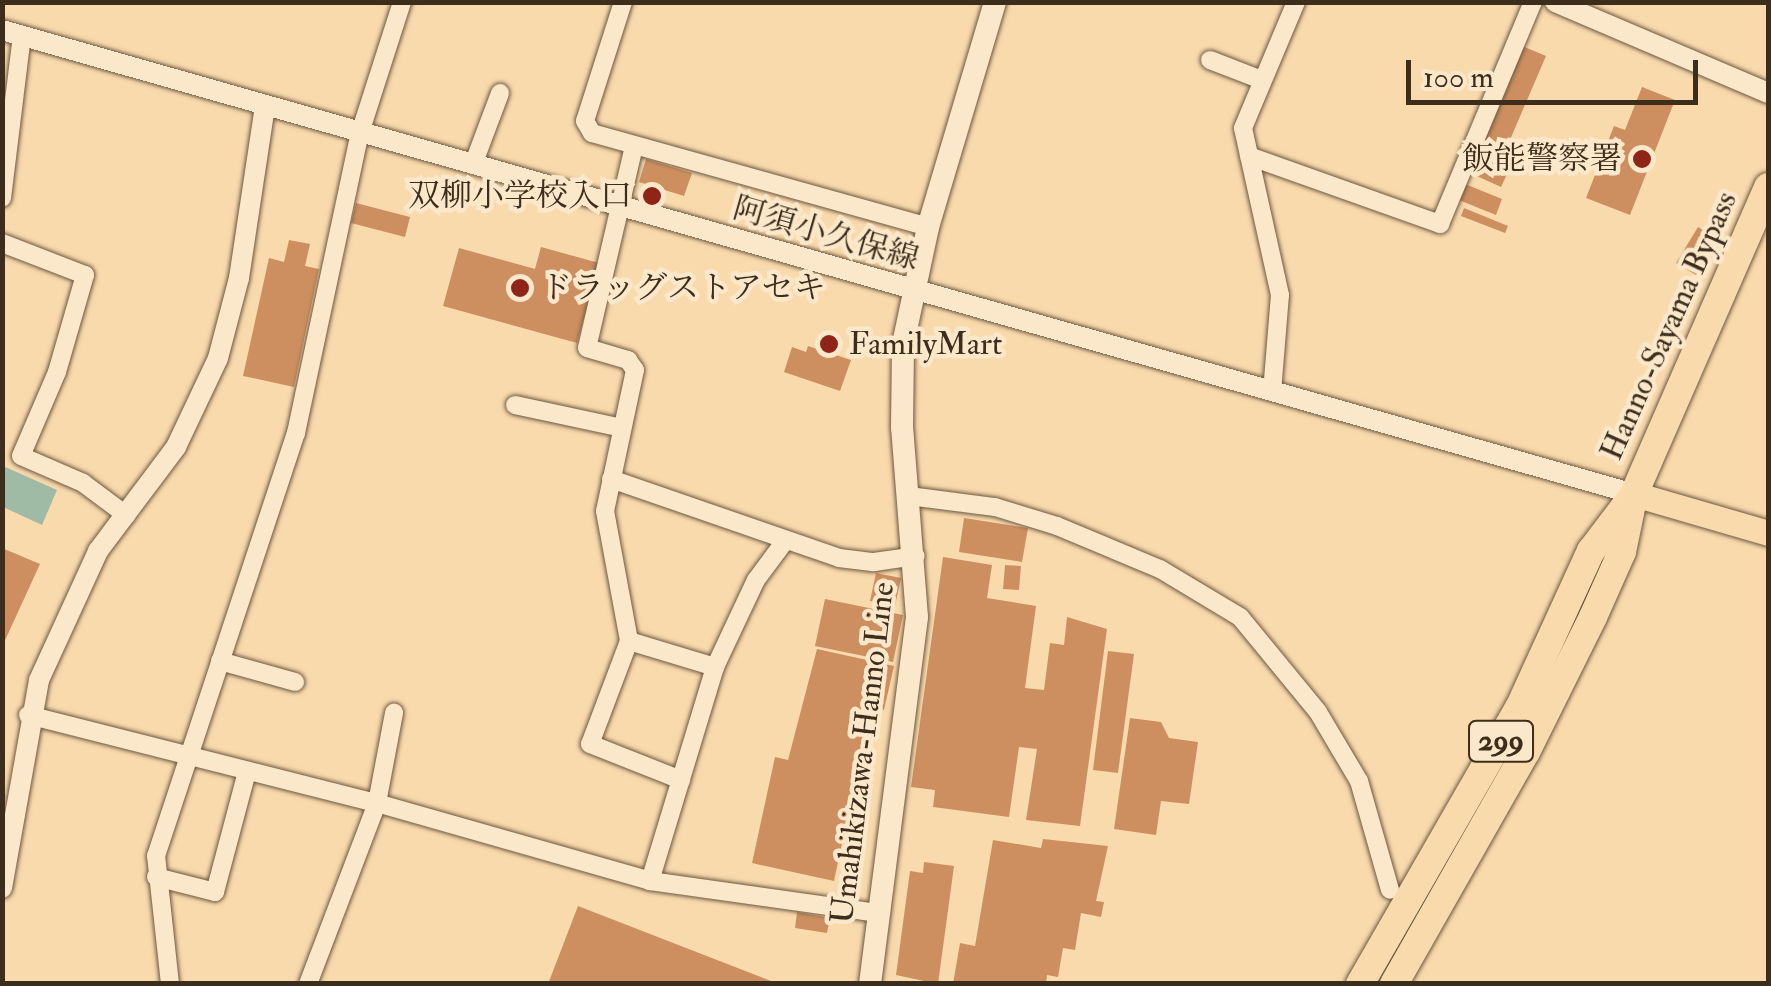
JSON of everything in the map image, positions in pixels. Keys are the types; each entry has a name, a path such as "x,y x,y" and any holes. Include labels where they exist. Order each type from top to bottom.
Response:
{"highway":[{"name":"Hanno-Sayama Bypass","path":"1406,976 1579,646 1622,552 1634,494 1768,187"},
{"name":"Hanno-Sayama Bypass","path":"1360,984 1519,708 1592,551 1634,494"}],"main road":[{"name":"Umahikizawa-Hanno Line","path":"870,984 917,617 916,556 900,386 912,289 995,2"},
{"path":"1634,494 1768,533"}],"street":[{"path":"170,984 156,856 296,433 360,133 402,2"},
{"path":"623,2 585,121 592,132 928,226"},
{"path":"1272,392 1280,295 1243,128 1259,79 1296,2"},
{"path":"1249,156 1440,224 1534,2"},
{"path":"1558,3 1768,93"},
{"path":"2,198 12,33"},
{"name":"阿須小久保線","path":"12,33 1634,494"},
{"path":"1210,60 1259,79"},
{"path":"473,166 500,93"},
{"path":"2,888 28,715 69,610 98,551 176,447 218,358 240,278 266,106"},
{"path":"634,146 588,348 634,364 606,511 629,641 590,744 681,780"},
{"path":"2,243 84,275 57,372 21,456"},
{"path":"515,405 622,428"},
{"path":"2,447 83,483 126,515"},
{"path":"611,478 786,540 856,560 916,556"},
{"path":"909,496 995,507 1057,526 1160,569 1240,617 1307,697 1359,781 1390,890"},
{"path":"650,881 715,667 756,580 786,540"},
{"path":"629,641 715,667"},
{"path":"220,661 295,682"},
{"path":"308,984 377,803 394,713"},
{"path":"28,715 377,803 650,881 877,914"},
{"path":"156,876 215,892 247,772"}],"shaded area":[{"path":"3,466 57,490 42,525 3,507"}],"building":[{"path":"1522,46 1546,56 1497,170 1507,174 1501,187 1468,172"},
{"path":"1642,87 1675,100 1630,215 1586,198 1614,126 1625,130"},
{"path":"646,159 692,173 684,196 639,182"},
{"path":"1465,184 1502,199 1496,215 1459,200"},
{"path":"356,203 410,217 405,237 351,223"},
{"path":"1464,208 1508,226 1505,233 1461,216"},
{"path":"1698,227 1718,239 1696,275 1676,263"},
{"path":"289,240 310,244 305,266 319,269 294,387 243,376 269,258 284,262"},
{"name":"ドラッグストアセキ","path":"541,247 599,263 577,343 443,306 459,248 535,269"},
{"path":"808,346 851,360 840,391 784,372 792,347 806,352"},
{"path":"964,518 1028,528 1022,562 959,552"},
{"path":"2,548 40,564 2,647"},
{"path":"943,557 992,565 987,598 1036,606 1025,688 1044,690 1050,643 1064,645 1067,617 1107,629 1080,826 1026,820 1037,749 1019,747 1009,817 933,807 935,790 911,787"},
{"path":"1005,565 1021,566 1019,590 1003,589"},
{"path":"876,573 901,578 895,606 870,601"},
{"path":"825,599 903,615 893,662 815,646"},
{"path":"817,649 894,666 884,710 862,705 858,724 867,726 834,881 752,863 775,757 788,760"},
{"path":"1108,651 1134,654 1118,773 1093,770"},
{"path":"1130,718 1161,722 1169,738 1198,742 1189,804 1161,801 1156,835 1114,829"},
{"path":"1043,839 1108,846 1096,901 1104,902 1101,917 1081,913 1075,950 1063,948 1058,977 1047,975 1046,984 953,984 960,943 975,946 993,840 1041,848"},
{"path":"924,862 954,866 938,984 896,975 910,871 923,873"},
{"path":"578,906 776,983 776,984 548,984"},
{"path":"797,912 830,918 827,933 795,928"}],"place":[{"name":"飯能警察署","path":"1642,159"},
{"name":"双柳小学校入口","path":"652,196"},
{"name":"ドラッグストアセキ","path":"520,288"},
{"name":"FamilyMart","path":"829,344"}]}
